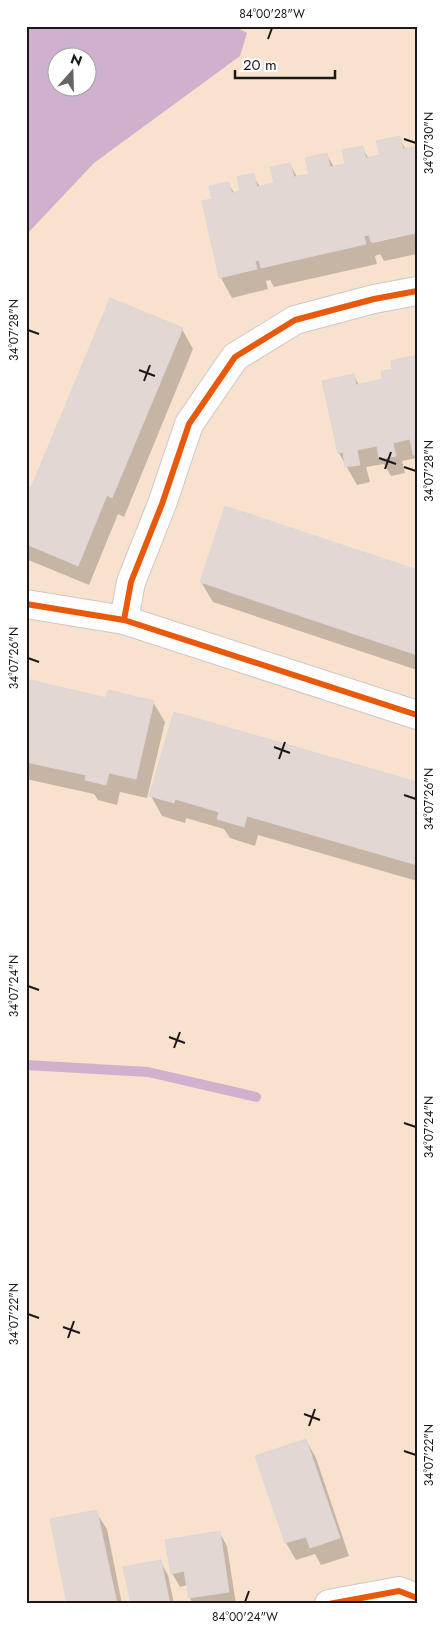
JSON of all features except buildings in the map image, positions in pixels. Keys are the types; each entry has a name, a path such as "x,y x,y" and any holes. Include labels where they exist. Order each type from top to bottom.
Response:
{"street":[{"path":"124,620 131,582 162,504 189,424 235,357 295,320 374,299 417,291"},
{"path":"26,604 124,620 417,715"},
{"path":"329,1604 399,1591 417,1598"}],"shaded area":[{"path":"26,26 417,26 417,1580 337,1604 26,1604"},
{"path":"26,26 234,26 247,33 240,56 94,163 26,235"}],"waterway":[{"path":"26,1065 148,1072 256,1097"}],"cycle path":[{"path":"124,620 131,582 162,504 189,424 235,357 295,320 374,299 417,291"},
{"path":"26,604 124,620 417,715"},
{"path":"329,1604 399,1591 417,1598"}]}
